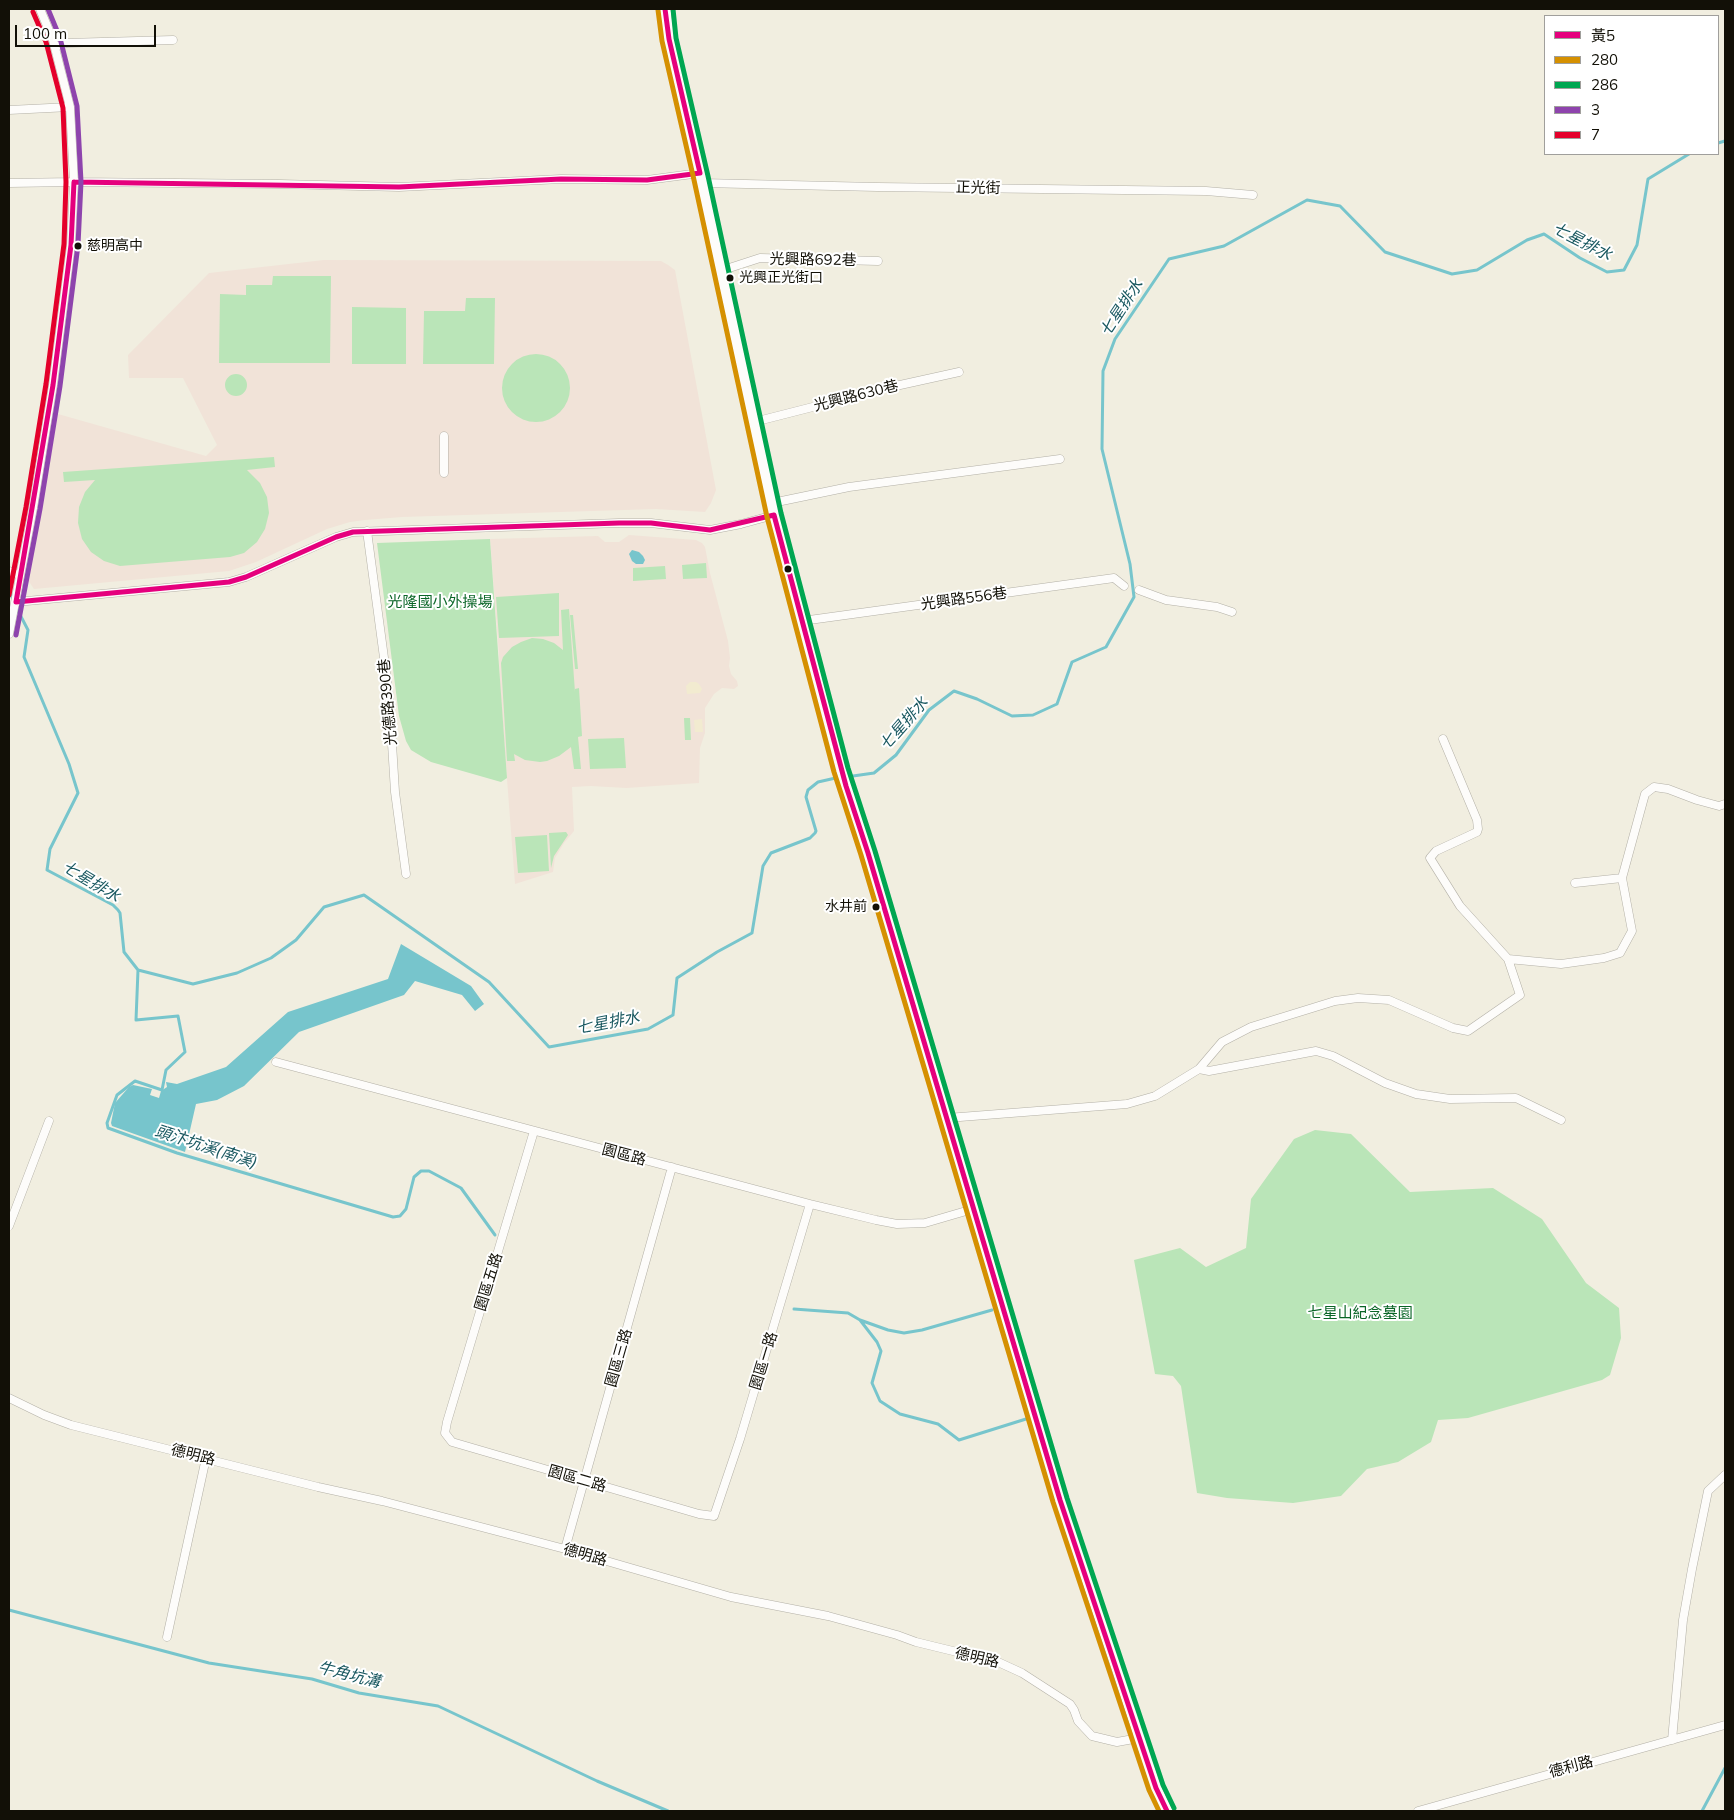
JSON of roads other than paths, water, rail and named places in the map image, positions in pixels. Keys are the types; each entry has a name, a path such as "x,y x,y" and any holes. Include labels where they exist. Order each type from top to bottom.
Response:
{"main road":[{"path":"665,9 669,40 773,509 846,786 868,854 1060,1500 1156,1788 1168,1811"}],"street":[{"path":"9,634 33,508 53,385 71,244 74,182 70,107 55,47 40,9"},
{"path":"55,47 66,43 173,40"},
{"path":"9,110 70,107"},
{"name":"正光街","path":"9,183 280,184 399,187 561,179 647,180 701,178 877,187 1214,191 1253,195"},
{"name":"光興路692巷","path":"720,271 760,258 878,261"},
{"name":"光興路630巷","path":"754,422 959,372"},
{"path":"444,436 444,473"},
{"path":"16,602 229,582 246,577 336,537 352,532 619,522 651,523 710,530 740,524 773,509 849,487 1060,459"},
{"name":"光德路390巷","path":"367,531 390,695 395,792 406,874"},
{"path":"9,571 20,575"},
{"name":"光興路556巷","path":"802,621 1114,578 1124,586"},
{"path":"1139,590 1166,600 1232,612"},
{"path":"947,1118 1128,1104 1156,1096 1199,1069 1222,1042 1251,1027 1335,1002 1358,998 1389,1000 1452,1028 1468,1031 1520,995 1508,959 1460,906 1430,858 1436,851 1477,832 1478,829 1477,820 1443,739"},
{"path":"1508,959 1562,964 1604,958 1620,953 1632,931 1622,878 1645,794 1654,787 1668,789 1719,806 1725,804"},
{"path":"1575,883 1622,878"},
{"path":"1199,1069 1209,1071 1316,1051 1333,1056 1385,1083 1416,1094 1450,1099 1516,1098 1561,1120"},
{"name":"園區路","path":"276,1062 876,1220 925,1224 973,1209"},
{"path":"9,1226 50,1121"},
{"name":"園區五路","path":"445,1433 534,1131"},
{"name":"園區三路","path":"565,1550 672,1167"},
{"name":"園區一路","path":"714,1516 740,1439 810,1204"},
{"name":"德明路","path":"9,1398 44,1415 71,1425 382,1502 731,1596 828,1616 887,1632 932,1647 998,1662 1022,1673 1070,1704 1084,1730 1092,1736 1117,1742 1139,1738"},
{"name":"園區二路","path":"445,1433 452,1442 699,1514 714,1516"},
{"path":"167,1637 206,1458"},
{"path":"1672,1740 1683,1620 1692,1569 1708,1491 1725,1474"},
{"name":"德利路","path":"1418,1811 1725,1725"}],"water":[{"path":"632,550 639,552 643,556 645,560 643,564 636,564 632,561 629,554"},
{"path":"401,944 471,986 484,1004 475,1011 462,995 415,981 404,995 299,1032 244,1086 217,1100 196,1104 185,1152 112,1126 115,1103 129,1087 133,1085 152,1089 150,1095 159,1098 161,1091 167,1087 166,1082 177,1084 226,1067 288,1012 388,979"}],"waterway":[{"name":"七星排水","path":"1719,143 1725,141"},
{"name":"七星排水","path":"846,777 874,773 896,755 929,710 954,691 977,699 1012,716 1033,715 1057,704 1072,662 1106,647 1134,597 1130,564 1102,449 1103,371 1115,339 1169,259 1224,246 1307,200 1340,206 1385,252 1452,274 1477,270 1527,240 1544,234 1580,258 1607,272 1624,270 1637,245 1648,179 1687,155"},
{"name":"七星排水","path":"9,592 14,601"},
{"name":"七星排水","path":"16,607 28,630 24,657 69,764 78,793 50,849 47,870 113,905 118,910 120,913 124,952 138,970 193,984 237,973 271,958 296,940 324,907 364,895 489,982 549,1047 648,1029 673,1015 677,978 717,952 752,933 763,866 771,853 810,838 815,833 806,797 808,790 818,782 840,777"},
{"name":"頭汴坑溪(南溪)","path":"138,970 136,1020 178,1016 185,1052 166,1070 162,1090 135,1081 117,1095 107,1123 108,1128 177,1153 393,1217 400,1216 406,1209 414,1177 421,1171 429,1171 461,1188 495,1235"},
{"name":"頭汴坑溪(南溪)","path":"794,1309 848,1313 860,1320 888,1330 904,1333 922,1330 992,1310"},
{"name":"頭汴坑溪(南溪)","path":"860,1320 877,1342 881,1351 872,1383 880,1401 900,1414 938,1424 959,1440 1026,1419"},
{"name":"牛角坑溝","path":"9,1610 209,1663 312,1679 359,1693 438,1706 597,1781 668,1811"},
{"name":"牛角坑溝","path":"1702,1811 1725,1768"}],"place":[{"name":"慈明高中","path":"78,246"},
{"name":"光興正光街口","path":"730,278"},
{"name":"水井前","path":"876,907"}],"park label":[{"name":"光隆國小外操場","path":"440,602"},
{"name":"七星山紀念墓園","path":"1360,1313"}]}
